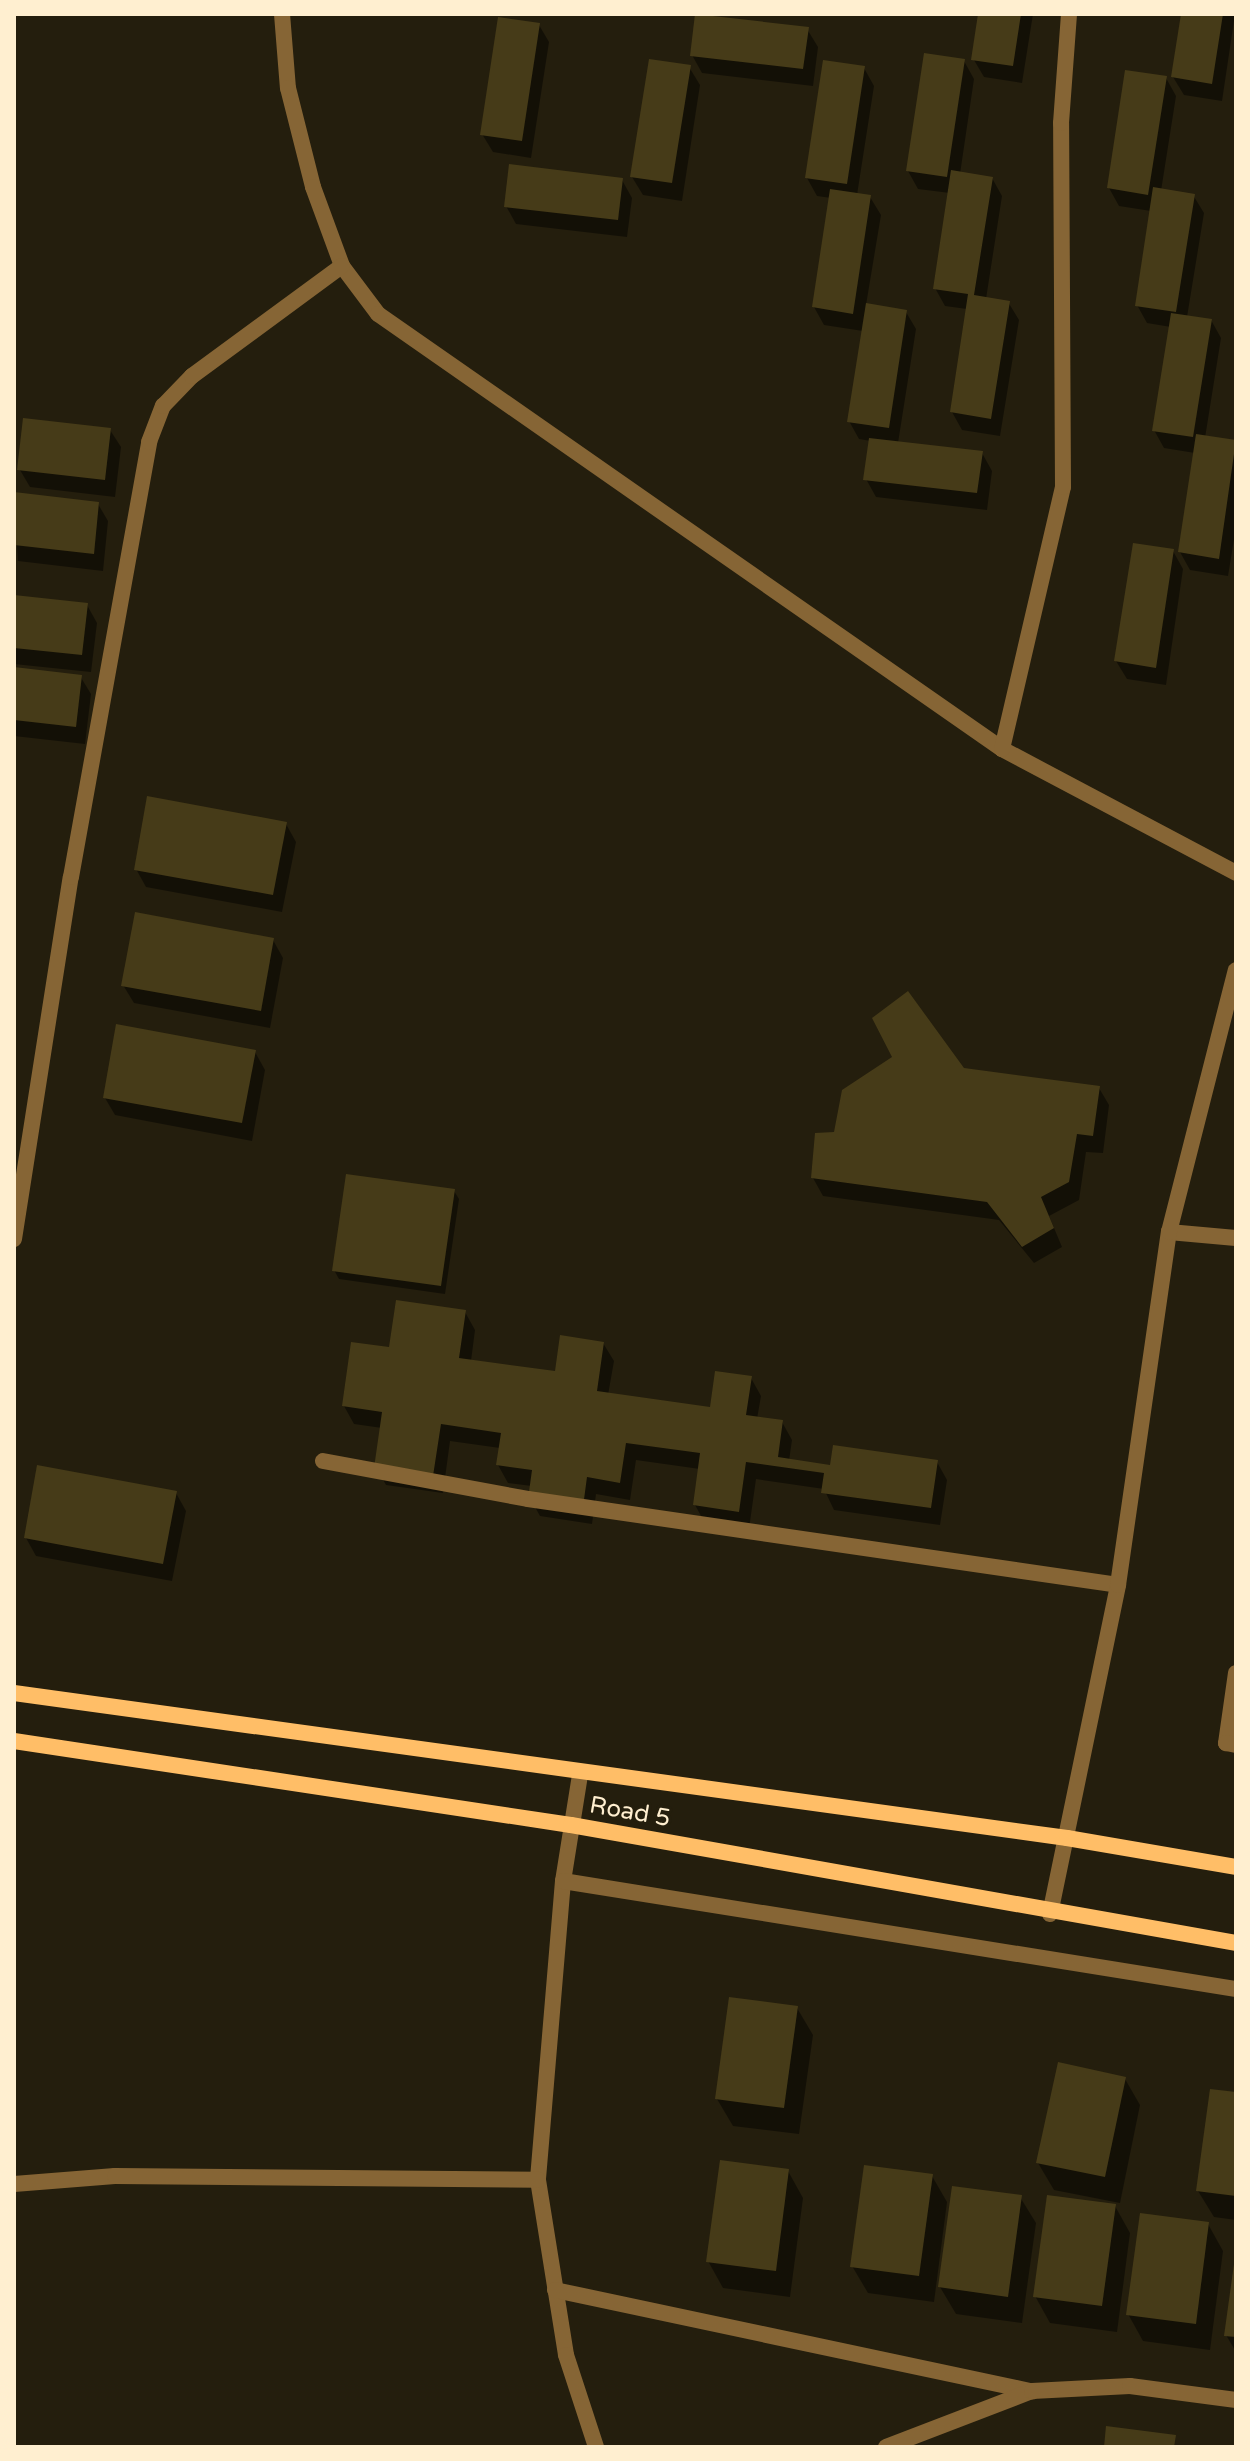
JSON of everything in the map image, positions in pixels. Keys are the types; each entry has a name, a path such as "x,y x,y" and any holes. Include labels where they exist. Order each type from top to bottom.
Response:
{"street":[{"path":"282,14 288,88 313,187 342,266 378,314 1002,749 1236,873"},
{"path":"1002,749 1063,487 1061,123 1069,14"},
{"path":"14,1239 74,862 149,442 163,406 192,376 342,266"},
{"path":"1050,1914 1118,1585 1169,1232 1236,970"},
{"path":"1169,1232 1236,1238"},
{"path":"323,1461 528,1499 1118,1585"},
{"path":"1236,1673 1226,1743 1236,1745"},
{"name":"Road 5","path":"14,1693 580,1775 1067,1838 1236,1867"},
{"name":"Road 5","path":"14,1741 571,1825 1050,1914 1236,1943"},
{"path":"580,1775 563,1881 538,2180 566,2355 596,2447"},
{"path":"563,1881 1236,1989"},
{"path":"14,2184 115,2176 538,2180"},
{"path":"555,2290 1032,2391 1130,2386 1236,2400"},
{"path":"886,2447 1032,2391"}],"building":[{"path":"695,14 809,27 803,69 690,56"},
{"path":"978,14 1021,14 1013,66 971,60"},
{"path":"1181,14 1223,14 1212,84 1171,77"},
{"path":"498,17 540,23 522,141 480,135"},
{"path":"924,53 965,59 947,177 906,171"},
{"path":"649,59 691,65 672,183 630,177"},
{"path":"823,60 865,66 847,184 805,178"},
{"path":"1125,70 1167,76 1148,195 1107,188"},
{"path":"509,164 623,178 618,220 504,207"},
{"path":"951,170 993,177 974,295 1010,301 991,419 950,412 968,294 933,289"},
{"path":"1153,187 1195,194 1176,312 1135,306"},
{"path":"830,189 871,195 853,314 812,307"},
{"path":"866,303 907,310 889,428 847,422"},
{"path":"1171,313 1212,319 1193,437 1152,431"},
{"path":"23,418 111,428 105,480 17,470"},
{"path":"1196,434 1236,440 1219,559 1178,552"},
{"path":"869,438 983,451 977,493 863,480"},
{"path":"14,492 99,502 94,554 14,545"},
{"path":"1133,543 1174,549 1156,668 1114,661"},
{"path":"14,595 88,603 82,655 14,648"},
{"path":"14,667 82,675 76,727 14,720"},
{"path":"147,796 287,822 273,895 134,870"},
{"path":"135,912 274,938 261,1011 121,986"},
{"path":"908,991 964,1068 1100,1086 1093,1136 1077,1134 1069,1182 1041,1197 1054,1228 1022,1247 987,1202 811,1178 815,1133 834,1132 842,1090 892,1057 872,1018"},
{"path":"116,1024 256,1050 242,1123 103,1098"},
{"path":"346,1174 455,1189 441,1286 332,1271"},
{"path":"396,1300 466,1310 459,1358 555,1371 560,1335 604,1342 597,1391 710,1407 715,1371 752,1376 746,1415 783,1420 778,1457 830,1465 833,1445 938,1460 931,1508 821,1493 824,1473 746,1462 739,1512 693,1505 700,1453 626,1443 620,1483 587,1477 583,1507 528,1499 532,1470 496,1465 501,1433 441,1424 433,1476 374,1468 382,1412 342,1406 351,1342 389,1347"},
{"path":"37,1465 177,1491 163,1564 24,1538"},
{"path":"729,1997 798,2006 784,2108 715,2099"},
{"path":"1058,2062 1126,2077 1105,2177 1036,2163"},
{"path":"1210,2089 1236,2092 1236,2196 1196,2191"},
{"path":"720,2160 789,2169 776,2271 706,2262"},
{"path":"864,2165 933,2174 919,2276 850,2267"},
{"path":"952,2186 1022,2195 1008,2297 938,2287"},
{"path":"1047,2195 1116,2204 1102,2306 1033,2297"},
{"path":"1140,2213 1209,2222 1196,2324 1126,2315"},
{"path":"1236,2264 1236,2337 1224,2336"},
{"path":"1106,2426 1176,2435 1174,2447 1104,2447"}]}
